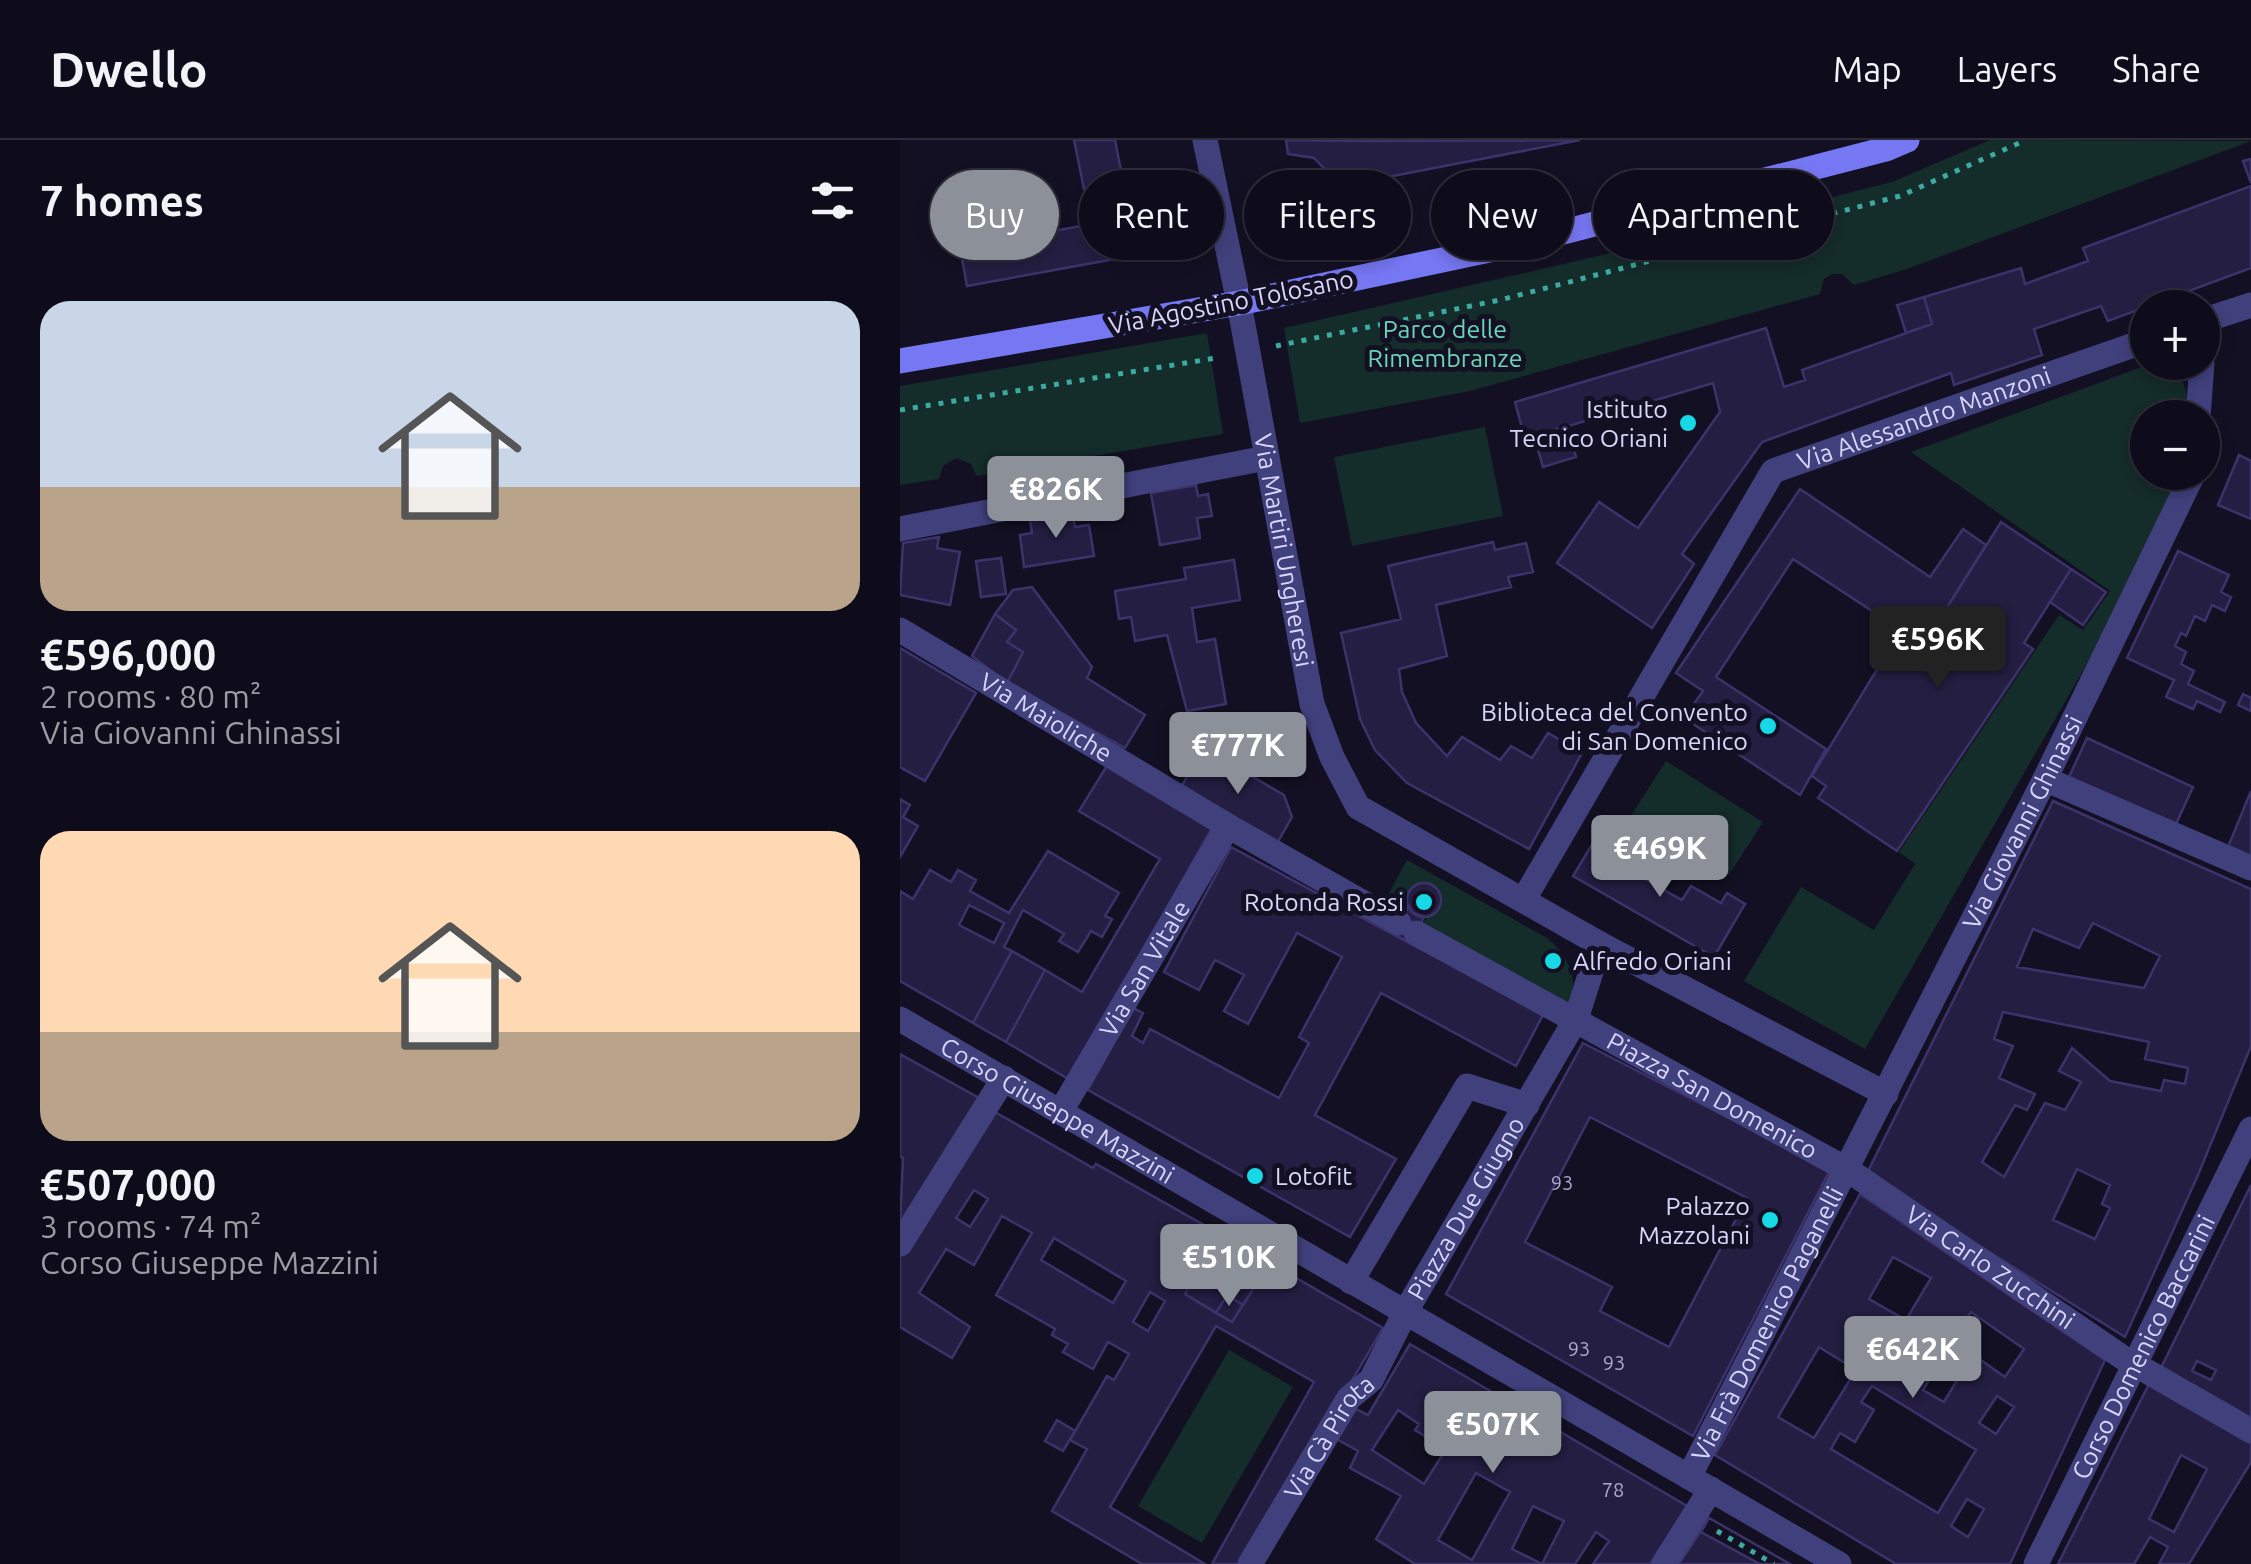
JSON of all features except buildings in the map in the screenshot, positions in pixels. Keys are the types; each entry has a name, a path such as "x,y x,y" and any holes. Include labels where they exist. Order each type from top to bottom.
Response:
{"main road":[{"name":"Via Agostino Tolosano","path":"900,361 1240,303 1513,245 1886,149 1906,140"}],"street":[{"name":"Via Martiri Ungheresi","path":"1205,140 1240,303 1312,704 1332,757 1358,807 1600,944 1886,1094"},
{"path":"2220,315 2251,305"},
{"name":"Via Alessandro Manzoni","path":"1524,899 1773,471 2130,346"},
{"path":"900,530 1266,458"},
{"name":"Via Giovanni Ghinassi","path":"1848,1170 2185,490"},
{"name":"Via Maioliche","path":"900,630 1228,826 1576,1019"},
{"path":"2044,778 2251,868"},
{"name":"Via San Vitale","path":"1061,1111 1228,826"},
{"name":"Piazza Due Giugno","path":"1406,1311 1576,1019 1600,944"},
{"name":"Corso Giuseppe Mazzini","path":"900,1019 1839,1564"},
{"name":"Piazza San Domenico","path":"1576,1019 1848,1170"},
{"path":"900,1244 1004,1078"},
{"name":"Piazza Due Giugno","path":"1352,1282 1467,1086 1527,1105"},
{"name":"Corso Domenico Baccarini","path":"2036,1564 2251,1129"},
{"name":"Via Carlo Zucchini","path":"1848,1170 2135,1364 2251,1432"},
{"name":"Via Frà Domenico Paganelli","path":"1664,1564 1848,1170"},
{"name":"Via Cà Pirota","path":"1250,1564 1349,1398 1371,1380 1406,1311"}],"path":[{"path":"1276,346 1500,300 1900,196 2026,140"},
{"path":"900,410 1216,358"},
{"path":"1706,1525 1774,1564"}],"green space":[{"name":"Parco delle Rimembranze","path":"1990,140 2251,141 1907,269 1854,285 1842,274 1832,274 1824,279 1820,294 1470,391 1300,423 1284,328 1593,257 1834,260 1834,197 1892,182"},
{"path":"1207,333 1223,434 977,476 971,464 956,458 943,466 939,479 900,485 900,386"},
{"path":"2130,371 2130,380 2181,380 2185,387 2187,400 2130,400 2130,490 2174,490 2129,591 1865,1049 1744,981 1801,887 1874,930 1915,864 1899,852 2059,615 2083,630 2110,591 1911,452"},
{"path":"1485,427 1503,516 1352,546 1334,457"},
{"path":"1666,761 1763,822 1729,875 1632,814"},
{"path":"1407,860 1547,938 1570,968 1570,1006 1420,925 1441,905 1439,891 1430,884 1413,889 1403,916 1383,904"},
{"path":"1229,1350 1293,1387 1202,1543 1138,1506"}],"place":[{"name":"Istituto Tecnico Oriani","path":"1688,423"},
{"name":"Biblioteca del Convento di San Domenico","path":"1768,726"},
{"name":"Rotonda Rossi","path":"1424,902"},
{"name":"Alfredo Oriani","path":"1553,961"},
{"name":"Lotofit","path":"1255,1176"},
{"name":"Palazzo Mazzolani","path":"1770,1220"}]}
